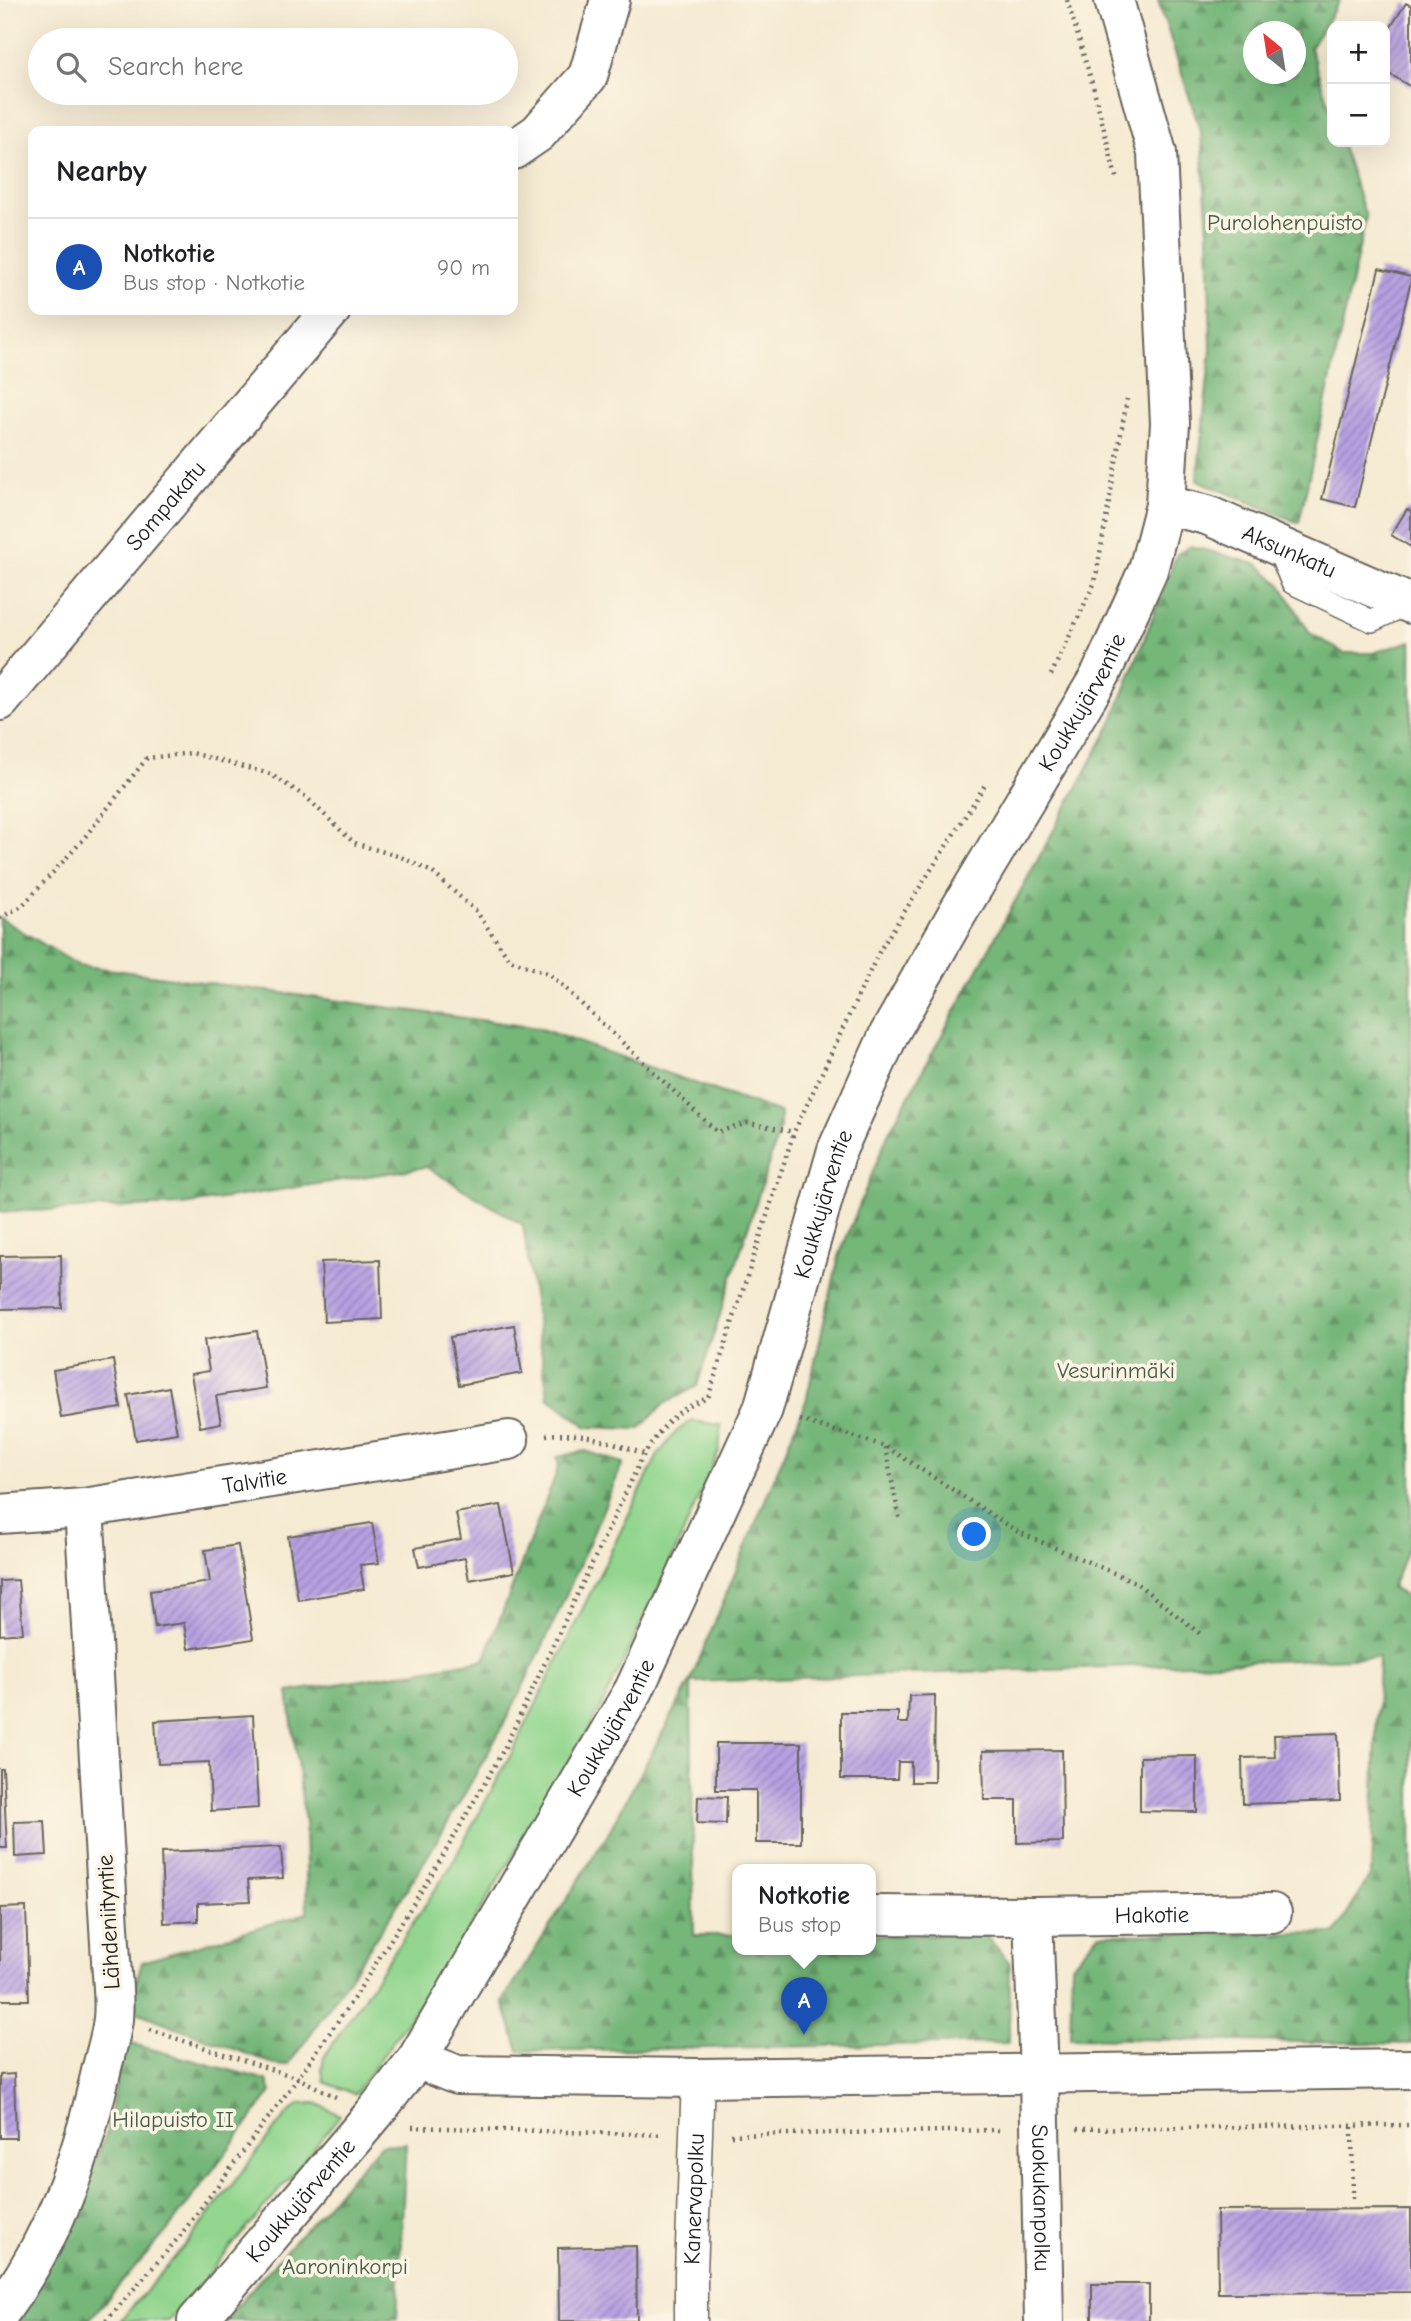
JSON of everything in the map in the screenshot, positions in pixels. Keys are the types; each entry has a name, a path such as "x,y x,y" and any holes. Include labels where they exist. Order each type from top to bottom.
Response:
{"street":[{"path":"518,147 538,133 588,76 610,0"},
{"name":"Koukkujärventie","path":"197,2321 373,2115 417,2059 634,1690 763,1409 842,1138 889,1034 957,914 1101,674 1148,570 1165,505 1170,423 1157,153 1114,0"},
{"name":"Sompakatu","path":"0,701 327,315"},
{"name":"Aksunkatu","path":"1165,505 1207,515 1410,603"},
{"name":"Talvitie","path":"0,1514 84,1508 509,1440"},
{"name":"Lähdeniityntie","path":"0,2312 46,2238 68,2188 86,2136 113,2018 84,1508"},
{"name":"Hakotie","path":"876,1915 1272,1913"},
{"path":"1033,1916 1039,2075"},
{"path":"417,2059 457,2075 698,2078 1411,2069"},
{"name":"Suokukanpolku","path":"1039,2075 1044,2321"},
{"name":"Kanervapolku","path":"691,2321 698,2078"}],"path":[{"path":"1067,0 1093,86 1120,192"},
{"path":"1047,685 1095,582 1128,392"},
{"path":"0,918 22,906 73,851 147,758 192,752 270,774 306,797 354,843 401,857 432,872 476,911 510,960 550,974 717,1132 748,1123 794,1132"},
{"path":"106,2321 180,2236 356,1996 433,1872 504,1749 644,1454 664,1424 685,1407 708,1398 794,1132 880,950 990,777"},
{"path":"763,1409 885,1446 1018,1532 1135,1582 1203,1636"},
{"path":"509,1440 559,1434 598,1437 644,1454"},
{"path":"885,1446 900,1521"},
{"path":"1352,2126 1353,2199"}],"green space":[{"name":"Purolohenpuisto","path":"1158,0 1340,0 1310,48 1327,100 1327,147 1343,147 1366,217 1299,523 1197,480 1211,350 1208,231 1201,133"},
{"name":"Vesurinmäki","path":"1191,546 1259,565 1281,585 1310,633 1344,653 1373,653 1411,641 1411,1540 1392,1588 1411,1600 1411,2044 1070,2038 1072,1965 1099,1934 1336,1933 1371,1874 1379,1657 691,1682 694,1935 732,1935 732,1955 876,1955 876,1935 985,1934 1010,1963 1009,2043 519,2051 503,2001 607,1835 690,1682 806,1401 839,1256 888,1134 1111,725 1177,554"},
{"path":"0,918 78,965 538,1028 780,1113 780,1128 697,1386 664,1404 639,1429 587,1427 548,1397 523,1225 426,1167 183,1205 0,1212"},
{"path":"691,1421 721,1425 719,1451 663,1579 600,1709 449,1963 355,2094 324,2082 324,2057 449,1869 514,1749 658,1455 676,1432"},
{"path":"585,1451 623,1463 527,1678 468,1788 420,1869 289,2064 279,2066 128,2009 142,1962 307,1913 305,1823 288,1692 484,1660 559,1466 557,1457"},
{"name":"Hilapuisto II","path":"132,2044 267,2080 271,2092 167,2231 88,2321 11,2321 78,2203 107,2132 121,2055"},
{"path":"316,2103 340,2115 168,2321 120,2321 187,2243 286,2115 300,2104"},
{"name":"Aaroninkorpi","path":"406,2143 397,2319 223,2321 380,2145"}],"building":[{"path":"1406,3 1411,6 1411,87 1390,74 1390,28"},
{"path":"1379,269 1411,277 1411,281 1355,507 1322,499"},
{"path":"1407,509 1411,511 1411,547 1391,535"},
{"path":"61,1255 62,1308 0,1309 0,1256"},
{"path":"380,1260 382,1319 324,1322 321,1262"},
{"path":"514,1325 522,1373 459,1385 450,1337"},
{"path":"257,1331 266,1388 216,1396 221,1423 200,1427 191,1374 209,1371 204,1340"},
{"path":"113,1360 121,1408 61,1418 53,1370"},
{"path":"169,1387 177,1433 136,1440 128,1395"},
{"path":"501,1505 514,1572 469,1580 465,1558 419,1567 415,1548 461,1539 456,1513"},
{"path":"372,1523 379,1563 360,1565 364,1589 298,1600 288,1536"},
{"path":"238,1545 253,1639 188,1649 184,1623 155,1627 150,1591 210,1582 205,1550"},
{"path":"18,1580 23,1633 0,1635 0,1581"},
{"path":"935,1695 934,1782 911,1782 911,1762 898,1762 897,1779 841,1779 841,1712 898,1712 898,1723 908,1723 909,1696"},
{"path":"253,1715 258,1808 211,1811 209,1762 158,1764 155,1721"},
{"path":"1338,1733 1340,1801 1243,1804 1242,1758 1275,1757 1274,1735"},
{"path":"716,1743 801,1743 801,1843 756,1843 756,1790 716,1790"},
{"path":"1062,1750 1063,1842 1017,1843 1017,1800 984,1800 983,1751"},
{"path":"1197,1756 1197,1812 1140,1811 1140,1757"},
{"path":"0,1769 3,1769 7,1848 0,1848"},
{"path":"698,1796 727,1797 726,1824 697,1823"},
{"path":"45,1821 47,1855 15,1857 14,1822"},
{"path":"281,1847 283,1878 248,1880 250,1901 198,1903 198,1921 164,1923 161,1852"},
{"path":"26,1907 29,2000 0,2000 0,1908"},
{"path":"14,2074 16,2138 0,2138 0,2075"},
{"path":"1411,2209 1411,2292 1218,2293 1217,2210"},
{"path":"636,2246 637,2321 559,2321 558,2248"},
{"path":"1092,2284 1149,2284 1149,2321 1092,2321"}],"place":[{"name":"Notkotie","path":"804,2035"}]}
